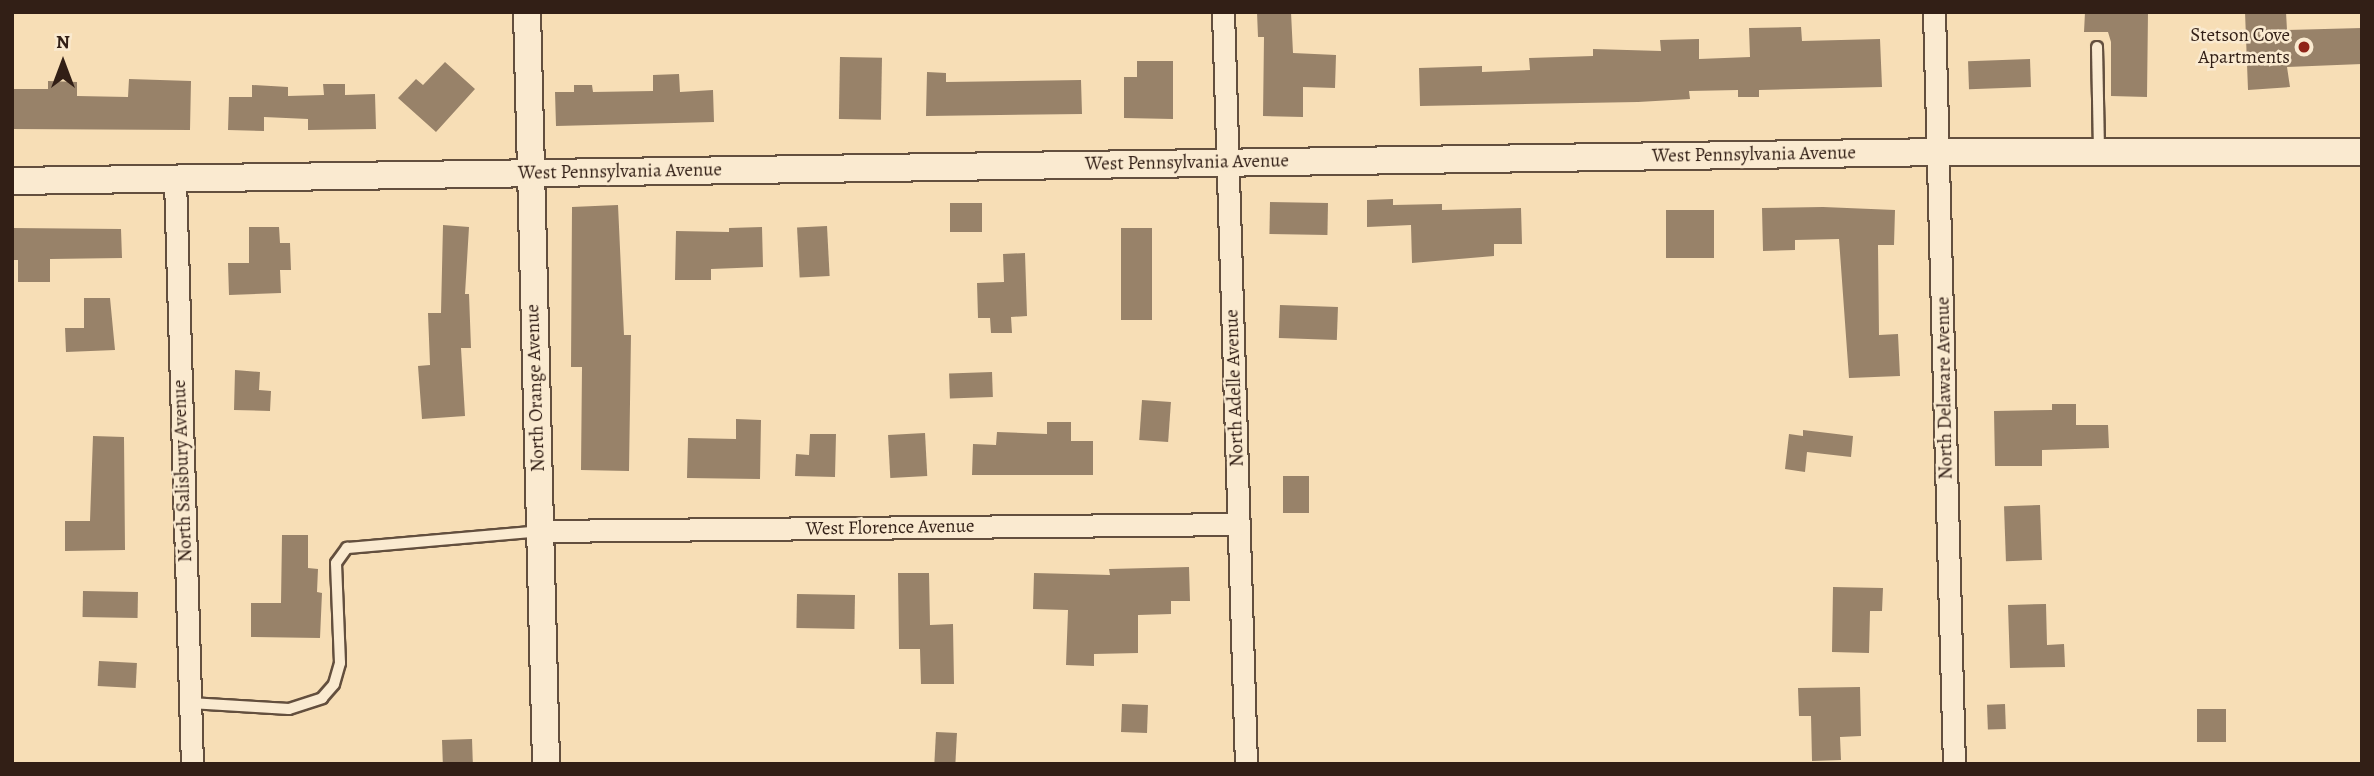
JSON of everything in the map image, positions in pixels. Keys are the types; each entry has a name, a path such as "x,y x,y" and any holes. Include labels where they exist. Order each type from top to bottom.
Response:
{"street":[{"name":"North Orange Avenue","path":"527,12 546,764"},
{"name":"North Adelle Avenue","path":"1223,12 1246,764"},
{"name":"North Delaware Avenue","path":"1934,12 1940,152 1954,764"},
{"name":"West Pennsylvania Avenue","path":"12,181 1940,152 2362,152"},
{"name":"North Salisbury Avenue","path":"174,178 192,764"},
{"name":"West Florence Avenue","path":"540,531 1239,524"}],"lane":[{"path":"2097,47 2099,152"},
{"path":"190,703 289,709 322,698 334,684 340,663 336,563 346,548 540,531"}],"building":[{"path":"1257,12 1291,12 1293,53 1336,55 1335,88 1303,87 1303,117 1263,116 1264,37 1258,37"},
{"path":"2085,12 2148,12 2147,97 2111,96 2111,42 2108,32 2084,32"},
{"name":"Stetson Cove Apartments","path":"2245,12 2286,12 2287,30 2362,28 2362,64 2287,67 2290,87 2248,90"},
{"path":"1801,27 1802,41 1880,39 1882,87 1759,90 1759,97 1738,97 1738,90 1689,91 1690,99 1638,102 1420,106 1419,68 1482,66 1482,72 1530,70 1529,58 1593,56 1593,49 1661,51 1660,40 1699,39 1699,59 1750,57 1749,28"},
{"path":"840,57 882,58 881,120 839,119"},
{"path":"2030,59 2031,87 1969,89 1968,61"},
{"path":"1137,61 1173,61 1173,119 1124,118 1124,77 1137,77"},
{"path":"445,62 475,89 436,132 398,98 416,79 423,85"},
{"path":"927,72 946,73 946,82 1081,80 1082,114 926,116"},
{"path":"679,74 680,92 713,90 714,122 556,126 555,92 574,92 574,85 592,85 593,92 653,91 653,75"},
{"path":"129,79 191,81 190,130 12,129 12,89 48,89 48,81 77,82 77,96 128,97"},
{"path":"323,84 345,84 345,95 375,94 376,129 308,130 308,119 264,117 264,131 228,130 229,97 252,97 252,85 288,87 288,96 324,95"},
{"path":"1393,199 1393,205 1442,204 1442,210 1521,208 1522,244 1494,244 1494,256 1412,263 1411,225 1367,227 1367,200"},
{"path":"1270,202 1328,203 1327,235 1269,234"},
{"path":"950,203 982,203 982,232 950,232"},
{"path":"618,205 624,335 631,335 629,471 581,470 582,367 571,367 572,207"},
{"path":"1762,208 1895,210 1894,245 1878,245 1879,335 1898,334 1900,376 1849,378 1839,239 1795,240 1795,250 1763,251"},
{"path":"1666,210 1714,210 1714,258 1666,258"},
{"path":"443,225 469,227 465,294 469,294 471,348 461,348 465,416 422,419 418,366 430,365 428,313 441,313"},
{"path":"827,226 830,276 800,278 797,228"},
{"path":"249,227 279,227 280,243 290,243 291,270 280,270 281,293 229,295 228,263 249,263"},
{"path":"762,227 763,267 711,269 711,280 675,280 676,231 729,232 729,228"},
{"path":"12,228 121,229 122,258 50,259 50,282 18,282 18,260 12,260"},
{"path":"1121,228 1152,228 1152,320 1121,320"},
{"path":"1025,253 1027,316 1011,317 1012,333 991,333 990,318 978,318 977,283 1004,282 1003,254"},
{"path":"84,298 110,298 115,350 66,352 65,328 84,328"},
{"path":"1280,305 1338,307 1337,340 1279,338"},
{"path":"235,370 260,372 259,390 271,391 270,411 234,410"},
{"path":"992,372 993,397 950,398 949,374"},
{"path":"1142,400 1171,402 1168,442 1139,440"},
{"path":"2052,404 2076,404 2076,425 2108,425 2109,448 2042,450 2042,466 1995,466 1994,411 2052,410"},
{"path":"736,419 761,420 760,479 687,478 688,438 736,439"},
{"path":"1047,422 1071,422 1071,441 1093,441 1093,475 972,475 973,444 996,445 997,432 1047,434"},
{"path":"1803,430 1853,436 1851,457 1807,452 1805,472 1785,469 1789,434 1803,436"},
{"path":"925,433 927,476 890,478 888,435"},
{"path":"810,434 836,434 835,477 795,476 796,454 809,455"},
{"path":"93,436 124,437 125,550 65,551 65,521 90,521"},
{"path":"1283,476 1309,476 1309,513 1283,513"},
{"path":"2040,505 2042,560 2006,561 2004,506"},
{"path":"282,535 308,535 308,568 318,569 317,592 322,593 320,638 251,637 251,603 281,603"},
{"path":"1189,567 1190,601 1171,601 1171,614 1138,615 1138,653 1094,654 1094,666 1066,665 1068,610 1033,609 1034,573 1110,575 1109,569"},
{"path":"898,573 929,573 930,625 953,624 954,684 921,684 920,649 899,649"},
{"path":"1833,587 1883,588 1882,611 1870,611 1869,653 1832,652"},
{"path":"83,591 138,592 138,618 83,617"},
{"path":"797,594 855,595 854,629 796,628"},
{"path":"2046,604 2047,645 2064,644 2065,667 2010,668 2008,605"},
{"path":"99,661 137,663 136,688 98,686"},
{"path":"1860,687 1861,736 1840,737 1841,760 1812,761 1811,716 1799,716 1798,688"},
{"path":"1122,704 1148,705 1147,733 1121,732"},
{"path":"2005,704 2006,729 1988,730 1987,705"},
{"path":"2197,709 2226,709 2226,742 2197,742"},
{"path":"936,732 957,733 955,764 934,764"},
{"path":"472,739 473,764 443,764 442,740"}],"place":[{"name":"Stetson Cove Apartments","path":"2304,47"}]}
